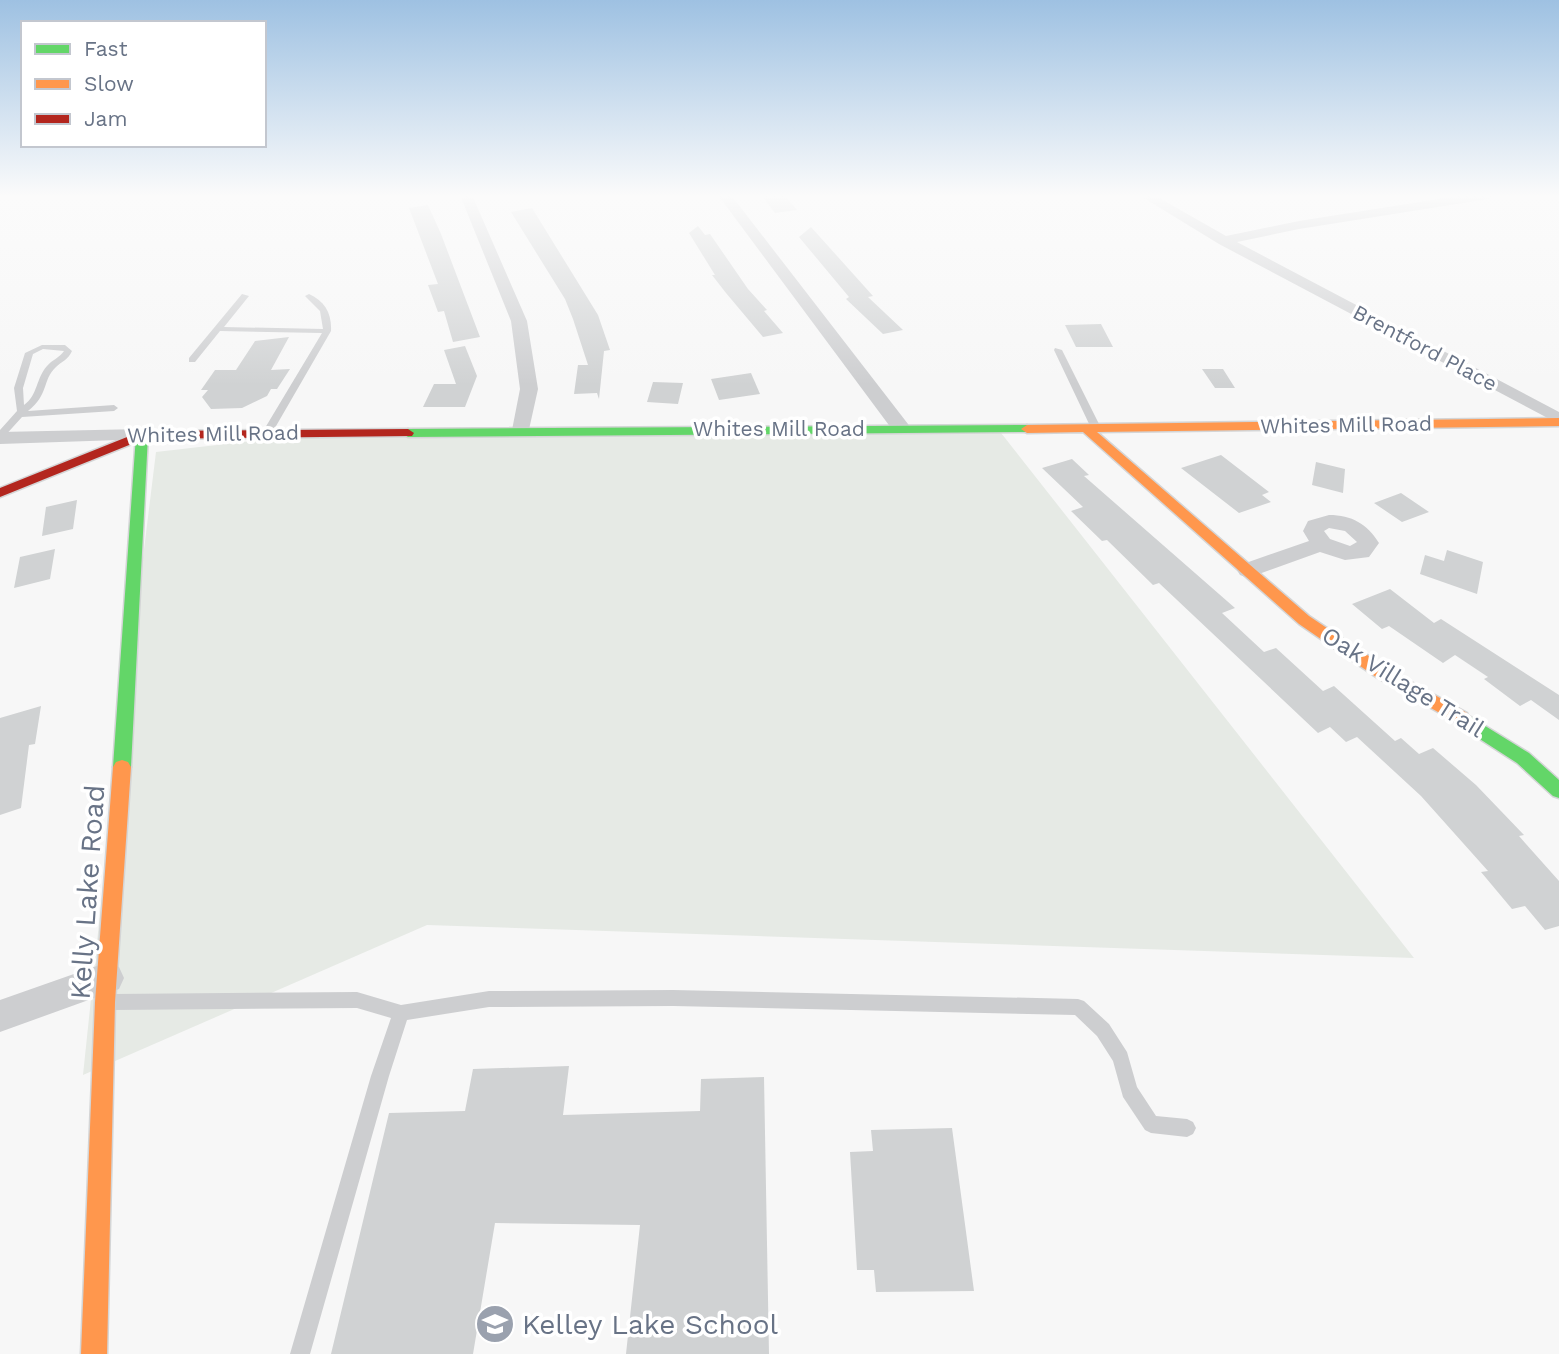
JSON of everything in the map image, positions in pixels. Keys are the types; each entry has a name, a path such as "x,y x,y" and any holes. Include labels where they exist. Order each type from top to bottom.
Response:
{"street":[{"path":"493,258 519,321 529,389 521,430"},
{"path":"772,258 901,428"},
{"name":"Brentford Place","path":"1256,258 1559,420"},
{"name":"Whites Mill Road","path":"0,437 521,430 1091,428 1559,420"},
{"name":"Oak Village Trail","path":"1091,428 1304,620 1382,673 1474,725 1523,758 1559,791"},
{"path":"0,493 142,435"},
{"name":"Kelly Lake Road","path":"94,1354 106,990 142,435"},
{"path":"1248,570 1322,544"},
{"path":"0,1016 106,990"}],"lane":[{"path":"192,360 245,296"},
{"path":"267,433 327,331 325,312 317,300 309,296"},
{"path":"219,329 327,331"},
{"path":"0,437 20,410 36,401 50,367 66,356 68,351 65,347 42,347 29,353 18,383 20,410"},
{"path":"1058,350 1091,428"},
{"path":"20,410 114,408"},
{"path":"106,990 357,1000 401,1013 489,999 687,999 1078,1007 1103,1030 1121,1058 1129,1091 1151,1124 1187,1128"},
{"path":"300,1354 380,1076 401,1013"}],"shaded area":[{"path":"994,424 1414,958 427,925 83,1075 104,875 156,452 346,430"}],"building":[{"path":"428,258 450,258 480,337 453,342 444,311 438,312 428,285 438,284"},
{"path":"540,258 563,258 598,315 610,350 604,351 599,399 597,393 574,394 578,365 588,365 565,299"},
{"path":"705,258 727,258 783,333 763,337 712,275 715,275"},
{"path":"817,258 839,258 873,296 868,297 903,330 883,334 846,299 849,297"},
{"path":"1101,324 1113,347 1076,347 1065,325"},
{"path":"289,337 271,370 290,369 277,389 271,389 267,396 242,408 211,409 202,397 208,390 201,390 215,370 236,370 255,341"},
{"path":"465,346 477,376 465,407 423,407 434,384 456,384 444,350"},
{"path":"1202,369 1223,369 1235,388 1215,388"},
{"path":"751,373 760,394 719,400 711,379"},
{"path":"653,382 683,383 678,404 647,402"},
{"path":"1221,455 1269,492 1262,495 1271,502 1239,513 1181,468"},
{"path":"1072,459 1089,475 1084,476 1235,608 1222,613 1264,652 1276,648 1323,691 1334,686 1395,741 1401,738 1419,754 1433,748 1476,785 1524,835 1519,836 1559,881 1559,926 1545,930 1525,906 1512,909 1481,872 1488,871 1421,796 1357,737 1346,742 1330,727 1318,733 1159,583 1153,585 1107,540 1102,541 1071,511 1083,507 1042,468"},
{"path":"1316,462 1345,469 1343,493 1312,485"},
{"path":"1401,493 1429,512 1402,522 1374,503"},
{"path":"77,500 73,529 42,536 46,507"},
{"path":"55,549 50,579 14,588 20,557"},
{"path":"1447,550 1483,562 1477,594 1420,574 1425,555 1444,561"},
{"path":"1390,589 1434,623 1441,619 1559,695 1559,720 1531,700 1520,706 1484,679 1488,677 1455,655 1443,663 1389,626 1382,629 1352,604"},
{"path":"41,706 35,744 29,745 21,808 0,815 0,718"},
{"path":"569,1066 563,1115 700,1111 701,1079 764,1077 769,1354 626,1354 640,1225 495,1223 473,1354 331,1354 389,1113 465,1111 473,1069"},
{"path":"952,1128 974,1291 876,1292 874,1270 857,1270 850,1152 873,1151 871,1130"}],"traffic: fast":[{"path":"408,433 1027,429"},
{"path":"122,767 142,435"},
{"path":"1461,718 1523,758 1559,791"}],"traffic: slow":[{"path":"1027,429 1559,422"},
{"path":"1086,428 1304,620 1382,673 1461,718"},
{"path":"94,1354 105,1002 122,767"}],"traffic: jam":[{"path":"0,493 142,435 408,433"}],"place":[{"name":"Kelley Lake School","path":"495,1324"}]}
